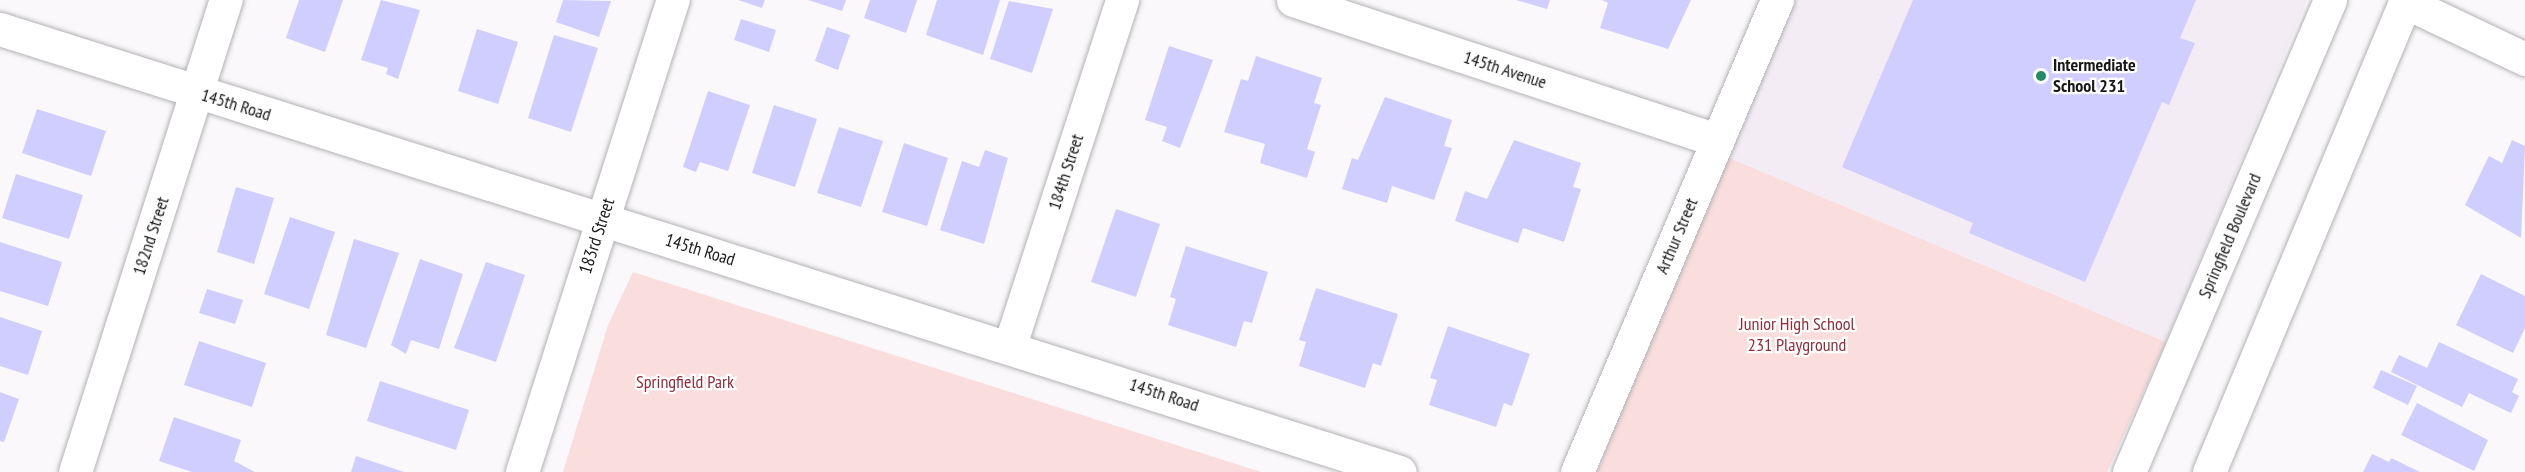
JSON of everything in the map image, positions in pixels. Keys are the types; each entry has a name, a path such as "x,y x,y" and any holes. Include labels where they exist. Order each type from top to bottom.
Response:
{"street":[{"name":"182nd Street","path":"75,472 226,0"},
{"name":"183rd Street","path":"522,472 673,0"},
{"name":"184th Street","path":"1010,345 1122,0"},
{"name":"145th Avenue","path":"1293,0 1717,140"},
{"name":"Arthur Street","path":"1577,472 1777,0"},
{"name":"Springfield Boulevard","path":"2129,472 2330,0"},
{"path":"2209,472 2406,1 2525,59"},
{"name":"145th Road","path":"0,29 602,220 1010,345 1400,472"}],"shaded area":[{"path":"1795,0 2307,0 2166,342 1722,155"}],"green space":[{"name":"Junior High School 231 Playground","path":"1722,155 2166,342 2107,472 1597,472"},
{"name":"Springfield Park","path":"633,272 1261,472 563,472 608,325"}],"building":[{"path":"299,0 343,0 325,52 286,38"},
{"path":"381,0 420,10 398,79 386,74 388,68 361,60"},
{"path":"563,0 611,1 599,37 556,22"},
{"path":"738,0 765,0 762,8"},
{"path":"808,0 846,0 842,11"},
{"path":"870,0 917,0 906,33 864,18"},
{"path":"937,0 1000,0 983,55 926,35"},
{"path":"1516,0 1550,0 1547,9"},
{"path":"1602,0 1691,0 1668,49 1600,28 1608,3"},
{"path":"1913,0 2196,0 2180,38 2195,43 2169,105 2162,102 2085,282 1969,233 1973,223 1842,167"},
{"path":"1009,1 1053,9 1032,73 990,59"},
{"path":"741,19 776,30 769,52 734,40"},
{"path":"827,27 850,35 838,70 815,61"},
{"path":"477,29 518,42 498,104 458,91"},
{"path":"554,35 598,48 571,132 528,118"},
{"path":"1169,46 1213,60 1180,148 1162,141 1167,127 1145,120"},
{"path":"1256,56 1322,78 1314,103 1321,105 1307,149 1315,152 1307,178 1260,163 1265,144 1224,132 1241,79 1248,81"},
{"path":"708,91 750,105 728,171 700,162 696,172 683,167"},
{"path":"1385,97 1452,120 1444,146 1452,148 1434,200 1392,186 1387,203 1342,189 1352,158 1358,160"},
{"path":"774,105 817,119 795,187 752,173"},
{"path":"37,109 106,131 91,176 22,153"},
{"path":"839,127 883,141 861,207 817,193"},
{"path":"1514,140 1581,163 1573,187 1581,189 1564,242 1523,228 1518,243 1455,221 1465,191 1487,199"},
{"path":"2512,140 2525,146 2521,238 2465,205 2489,156 2502,163"},
{"path":"904,143 948,158 927,226 882,212"},
{"path":"985,150 1008,158 984,244 940,230 962,161 979,167"},
{"path":"16,174 83,195 69,239 2,218"},
{"path":"236,187 274,198 254,264 217,252"},
{"path":"1116,209 1160,224 1136,297 1091,282"},
{"path":"290,217 335,232 309,309 264,294"},
{"path":"354,239 399,253 366,348 326,335"},
{"path":"0,242 62,262 48,306 0,291"},
{"path":"1186,246 1268,272 1252,323 1244,321 1236,347 1168,325 1176,299 1170,297"},
{"path":"420,259 463,274 439,349 411,340 406,354 391,345"},
{"path":"486,262 525,275 496,362 454,348"},
{"path":"2481,274 2525,296 2525,328 2513,353 2456,325"},
{"path":"1316,288 1398,314 1381,366 1373,363 1365,388 1299,366 1306,342 1299,340"},
{"path":"207,289 243,300 235,324 199,313"},
{"path":"0,317 42,331 28,375 0,366"},
{"path":"1448,326 1530,354 1512,406 1504,403 1496,427 1429,405 1437,380 1430,378"},
{"path":"199,341 266,363 252,407 184,385"},
{"path":"2439,342 2518,379 2512,392 2519,396 2511,413 2469,393 2462,407 2391,372 2399,355 2427,368"},
{"path":"2381,370 2417,386 2408,405 2373,388"},
{"path":"380,381 469,410 456,450 367,421"},
{"path":"0,392 19,399 4,442 0,441"},
{"path":"2417,403 2488,440 2474,471 2401,435"},
{"path":"174,417 241,440 234,461 255,472 192,472 159,461"},
{"path":"2372,454 2389,462 2391,458 2420,472 2363,472"},
{"path":"356,456 404,472 351,472"}],"place":[{"name":"Intermediate School 231","path":"2041,76"}]}
